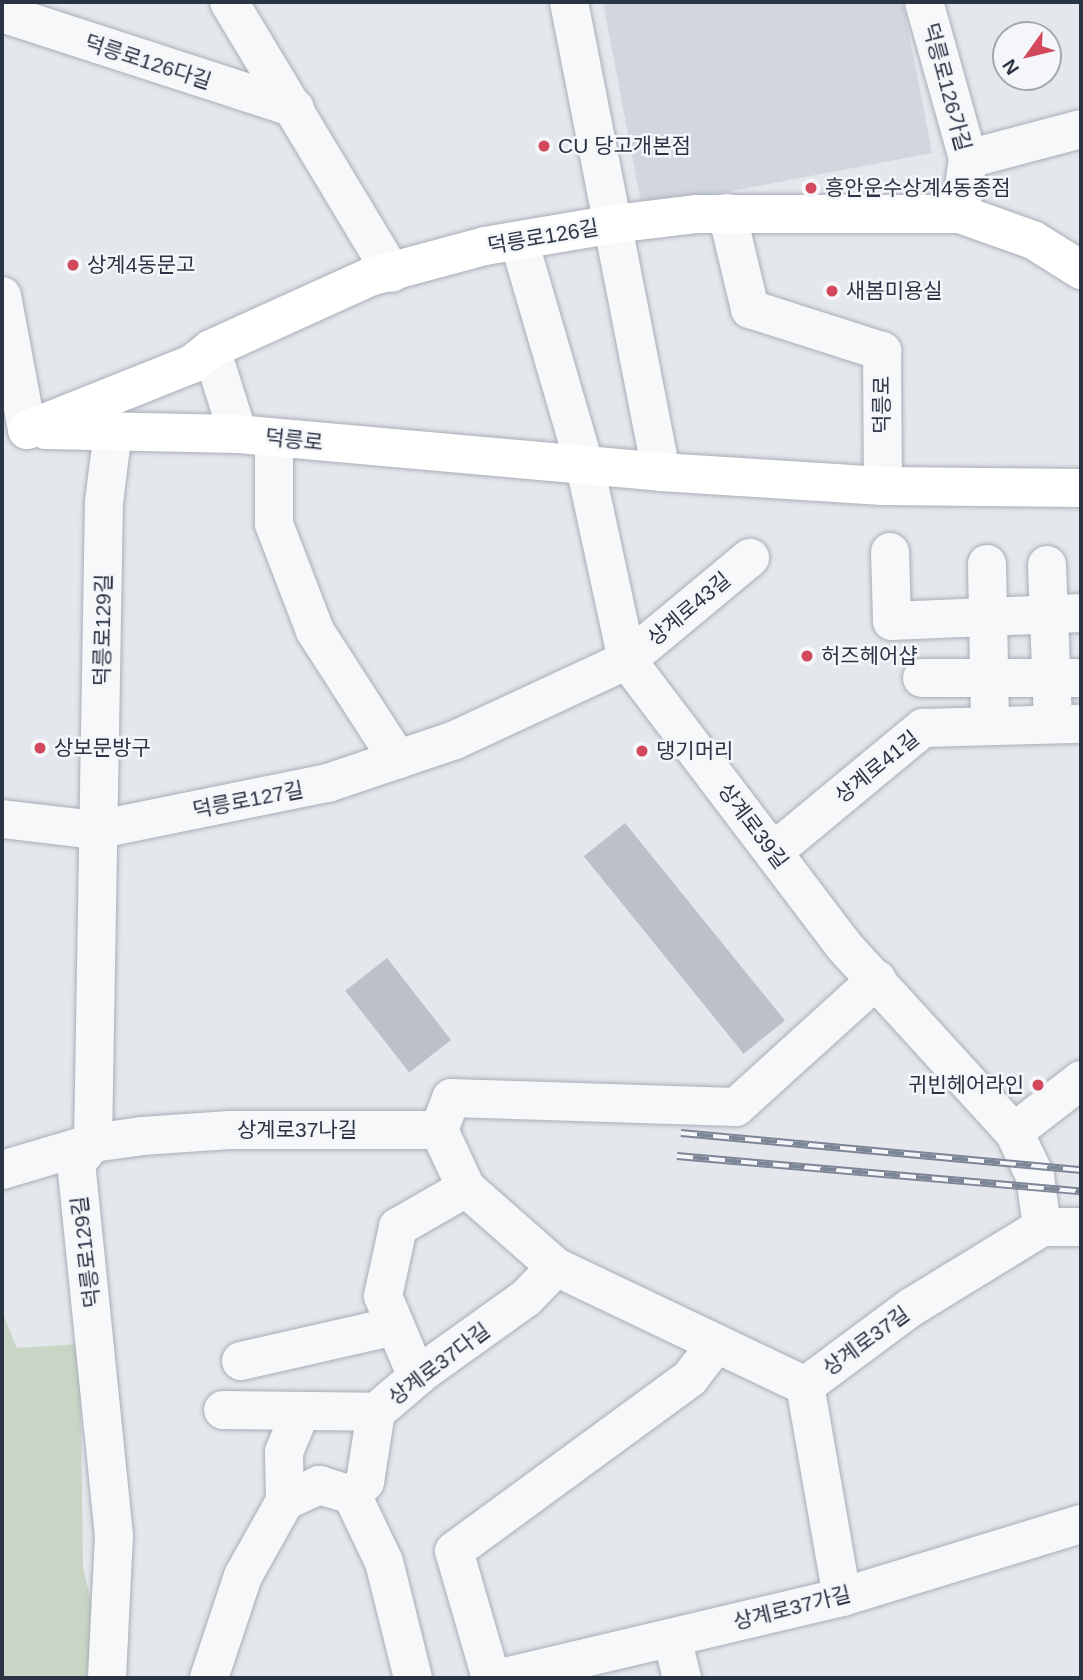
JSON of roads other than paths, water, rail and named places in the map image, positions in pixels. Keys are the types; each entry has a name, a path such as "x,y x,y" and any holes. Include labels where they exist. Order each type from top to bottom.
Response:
{"main road":[{"name":"덕릉로126길","path":"15,430 192,364 211,349 370,277 519,242 614,224 727,213 960,214 1033,240 1081,270"},
{"name":"덕릉로","path":"15,430 256,436 585,466 883,486 1081,488"}],"street":[{"path":"229,2 295,108 391,273"},
{"path":"569,2 661,472"},
{"name":"덕릉로126가길","path":"924,2 968,159 960,214"},
{"name":"덕릉로126다길","path":"2,13 295,108"},
{"path":"968,159 1081,129"},
{"name":"덕릉로","path":"727,213 750,309 882,351 883,486"},
{"path":"519,242 585,466"},
{"path":"2,296 15,430"},
{"path":"211,349 256,436 274,524 315,631 398,760"},
{"name":"덕릉로129길","path":"107,1678 114,1536 76,1163 93,1143 96,830 104,502 113,431"},
{"name":"상계로39길","path":"585,466 627,660 843,945 877,979 1014,1132 1035,1176 1042,1227"},
{"path":"890,552 892,621 1065,614"},
{"name":"상계로43길","path":"627,660 750,558"},
{"path":"987,564 990,726"},
{"path":"1047,565 1065,614 1067,724"},
{"name":"덕릉로127길","path":"96,830 303,789 398,760 455,740 627,660"},
{"path":"922,678 1066,678"},
{"name":"상계로41길","path":"773,852 923,728 1067,724"},
{"path":"2,818 96,830"},
{"path":"805,1386 556,1266 466,1188 439,1130 451,1098 736,1107 877,979"},
{"path":"1014,1132 1081,1080"},
{"name":"상계로37나길","path":"2,1170 93,1143 230,1130 439,1130"},
{"path":"417,1377 383,1296 398,1227 466,1188"},
{"path":"1042,1227 1081,1227"},
{"name":"상계로37길","path":"842,1597 805,1386 910,1308 1042,1227"},
{"name":"상계로37다길","path":"352,1495 365,1482 376,1412 417,1377 526,1298 556,1266"},
{"path":"242,1361 396,1326"},
{"path":"491,1678 454,1551 690,1378 716,1344"},
{"path":"223,1410 376,1412"},
{"path":"209,1678 243,1576 285,1501 284,1452 301,1411"},
{"path":"285,1501 319,1485 352,1495 384,1562 413,1678"},
{"name":"상계로37가길","path":"500,1678 842,1597 1081,1524"},
{"path":"672,1638 681,1678"}],"railway":[{"path":"681,1133 1081,1170"},
{"path":"677,1156 1081,1191"}],"place":[{"name":"CU 당고개본점","path":"544,146"},
{"name":"흥안운수상계4동종점","path":"811,188"},
{"name":"상계4동문고","path":"73,265"},
{"name":"새봄미용실","path":"832,291"},
{"name":"허즈헤어샵","path":"807,656"},
{"name":"상보문방구","path":"40,748"},
{"name":"댕기머리","path":"642,751"},
{"name":"귀빈헤어라인","path":"1038,1085"}]}
